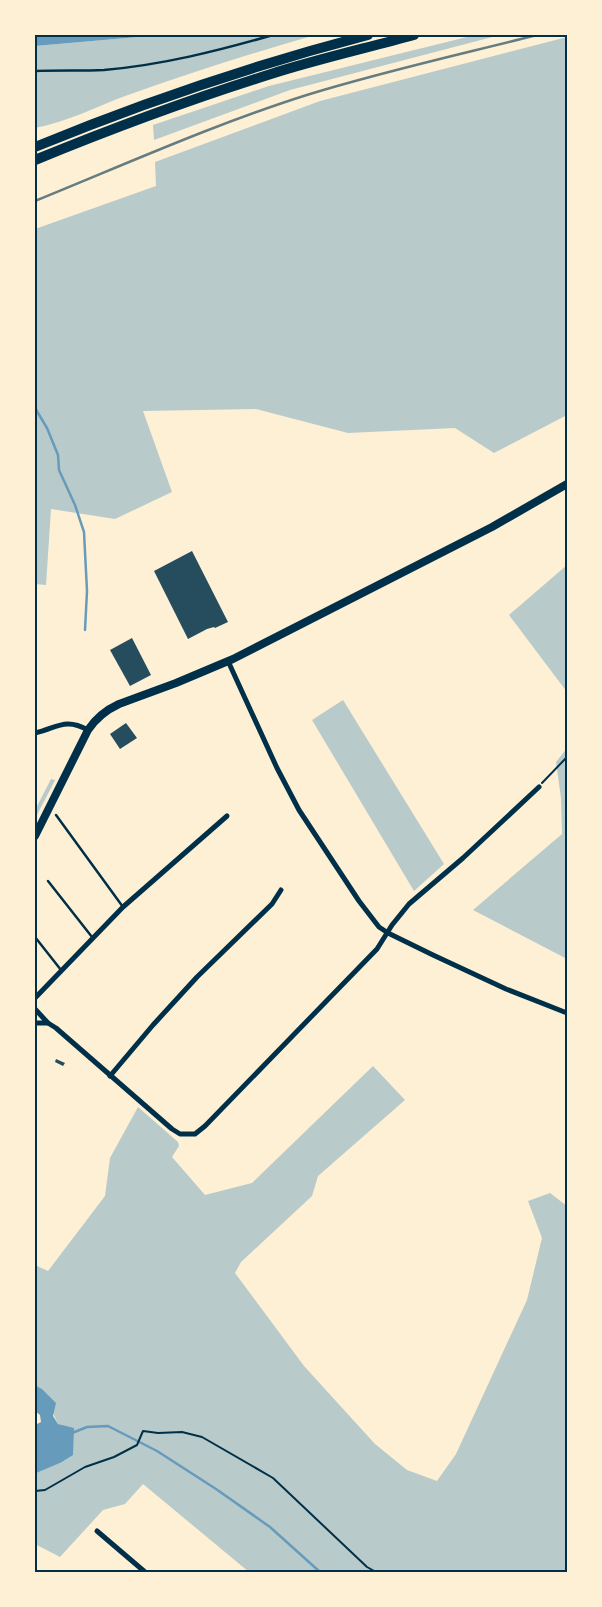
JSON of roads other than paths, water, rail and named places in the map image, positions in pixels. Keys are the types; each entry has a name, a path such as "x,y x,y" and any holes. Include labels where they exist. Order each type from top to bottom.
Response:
{"highway":[{"path":"35,147 78,129 211,80 274,60 368,35"},
{"path":"35,160 148,115 273,73 414,35"},
{"path":"35,141 78,129"}],"main road":[{"path":"35,836 88,730 101,714 113,707 228,661 492,527 567,484"}],"street":[{"path":"228,661 277,768 299,810 359,901 379,926 506,989 567,1013"},
{"path":"35,733 67,723 79,725 88,730"},
{"path":"35,1009 48,1023 172,1129 180,1134 195,1134 256,1075 377,949 409,904 463,858 539,787"},
{"path":"35,998 123,907 227,816"},
{"path":"110,1076 197,977 272,904 281,890"},
{"path":"35,1023 48,1023"},
{"path":"97,1531 146,1572"}],"lane":[{"path":"35,71 103,70 180,60 216,52 273,35"},
{"path":"56,815 123,907"},
{"path":"48,881 92,938"},
{"path":"35,937 61,970"}],"water":[{"path":"35,35 161,35 35,46"},
{"path":"35,1385 42,1389 56,1403 53,1416 58,1424 74,1428 73,1455 60,1463 36,1473 35,1425 41,1422 40,1415 35,1411"}],"waterway":[{"path":"35,408 47,428 58,455 59,470 75,505 84,532 87,591 85,630"},
{"path":"72,1433 87,1427 108,1426 157,1451 270,1527 320,1572"}],"railway":[{"path":"35,201 172,144 275,105 367,78 537,35"}]}
